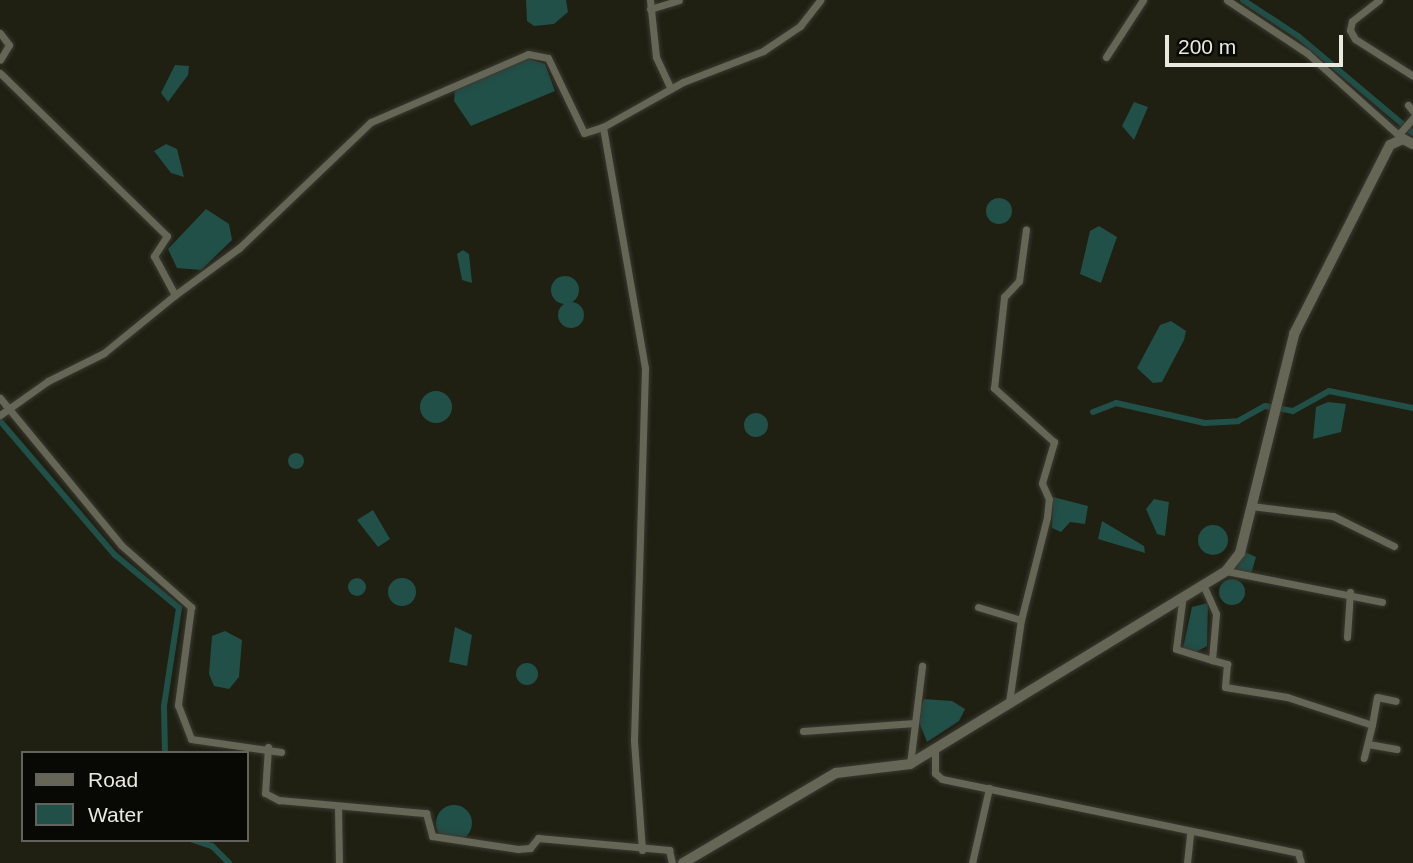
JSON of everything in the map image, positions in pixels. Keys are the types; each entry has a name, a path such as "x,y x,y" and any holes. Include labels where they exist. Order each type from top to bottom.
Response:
{"main road":[{"path":"683,863 836,773 910,764 1009,702 1205,589 1226,571 1240,553 1294,334 1390,145 1405,136"}],"street":[{"path":"671,89 656,57 650,4 679,0"},
{"path":"5,411 104,353 175,295 239,248 371,122 528,54 548,58 584,133 603,127 671,89 763,51 800,26 818,0"},
{"path":"1105,57 1143,0"},
{"path":"1379,0 1352,21 1350,30 1413,76"},
{"path":"1231,1 1307,52 1405,136 1411,119"},
{"path":"0,33 9,45 0,60"},
{"path":"0,73 167,236 153,256 175,295"},
{"path":"603,127 645,368 634,740 642,850"},
{"path":"1009,702 1021,620 1047,517 1042,483 1054,442 995,388 1004,297 1019,281 1026,229"},
{"path":"0,398 5,411 121,545 191,607 195,618 178,705 191,739 268,747 281,752"},
{"path":"1251,506 1333,516 1394,546"},
{"path":"1226,571 1240,579 1350,592 1382,602"},
{"path":"1205,589 1216,614 1212,660"},
{"path":"1347,636 1350,592"},
{"path":"1182,602 1176,649 1227,664 1226,689 1287,697 1372,725"},
{"path":"978,607 1021,620"},
{"path":"910,764 922,666"},
{"path":"1364,758 1377,697 1396,701"},
{"path":"803,732 915,723"},
{"path":"1368,744 1397,749"},
{"path":"268,747 267,796 338,807 426,813 432,835 518,849 530,848 538,838 642,850 669,850 672,863"},
{"path":"935,748 935,773 942,779 1190,833 1298,853 1301,863"},
{"path":"972,863 989,788"},
{"path":"338,807 339,863"},
{"path":"1187,863 1190,833"}],"water":[{"path":"526,0 566,0 568,12 554,24 534,26 527,21"},
{"path":"523,57 545,64 555,91 471,126 454,101 455,89"},
{"path":"175,65 189,66 188,75 168,102 161,93"},
{"path":"1134,102 1148,107 1134,140 1122,126"},
{"path":"166,144 177,149 184,177 171,173 154,151"},
{"path":"999,198 1008,202 1012,211 1008,220 999,224 990,220 986,211 990,202"},
{"path":"206,209 229,224 232,240 201,270 177,268 168,249"},
{"path":"1099,226 1117,237 1101,283 1080,274 1090,231"},
{"path":"463,250 469,254 472,283 462,280 457,254"},
{"path":"565,276 575,280 579,290 575,300 565,304 555,300 551,290 555,280"},
{"path":"571,302 580,306 584,315 580,324 571,328 562,324 558,315 562,306"},
{"path":"1171,321 1186,331 1184,340 1162,382 1153,383 1137,368 1160,325"},
{"path":"436,391 448,395 452,407 448,419 436,423 424,419 420,407 424,395"},
{"path":"1328,402 1346,404 1341,432 1313,439 1316,407"},
{"path":"756,413 764,417 768,425 764,433 756,437 748,433 744,425 748,417"},
{"path":"293,453 299,453 304,461 302,467 293,469 288,464 288,458"},
{"path":"1053,497 1088,506 1085,524 1070,522 1061,532 1052,528"},
{"path":"1154,499 1169,502 1165,536 1157,534 1146,509"},
{"path":"373,510 390,539 378,547 357,520"},
{"path":"1102,521 1144,546 1145,553 1098,539"},
{"path":"1213,525 1219,526 1227,534 1227,546 1219,554 1213,555 1207,554 1199,546 1198,540 1199,534 1207,526"},
{"path":"1245,552 1256,557 1251,574 1235,570"},
{"path":"353,578 361,578 366,587 364,594 353,596 348,591 348,583"},
{"path":"402,578 412,582 416,592 412,602 402,606 392,602 388,592 392,582"},
{"path":"1232,579 1241,583 1245,592 1241,601 1232,605 1223,601 1219,592 1223,583"},
{"path":"1208,603 1207,646 1192,654 1183,648 1192,607"},
{"path":"455,627 472,635 467,666 449,662"},
{"path":"225,631 242,640 239,677 229,689 214,686 209,674 212,636"},
{"path":"527,663 537,670 538,674 531,684 527,685 517,678 516,674 523,664"},
{"path":"924,699 952,701 965,709 959,721 927,742 917,717"},
{"path":"454,805 467,810 472,823 467,836 454,841 441,836 436,823 441,810"}],"waterway":[{"path":"1243,0 1298,36 1413,133"},
{"path":"1093,412 1116,403 1205,423 1238,421 1265,406 1293,411 1329,391 1413,408"},
{"path":"0,421 115,555 179,608 164,706 165,751"},
{"path":"199,842 212,846 229,863"}]}
